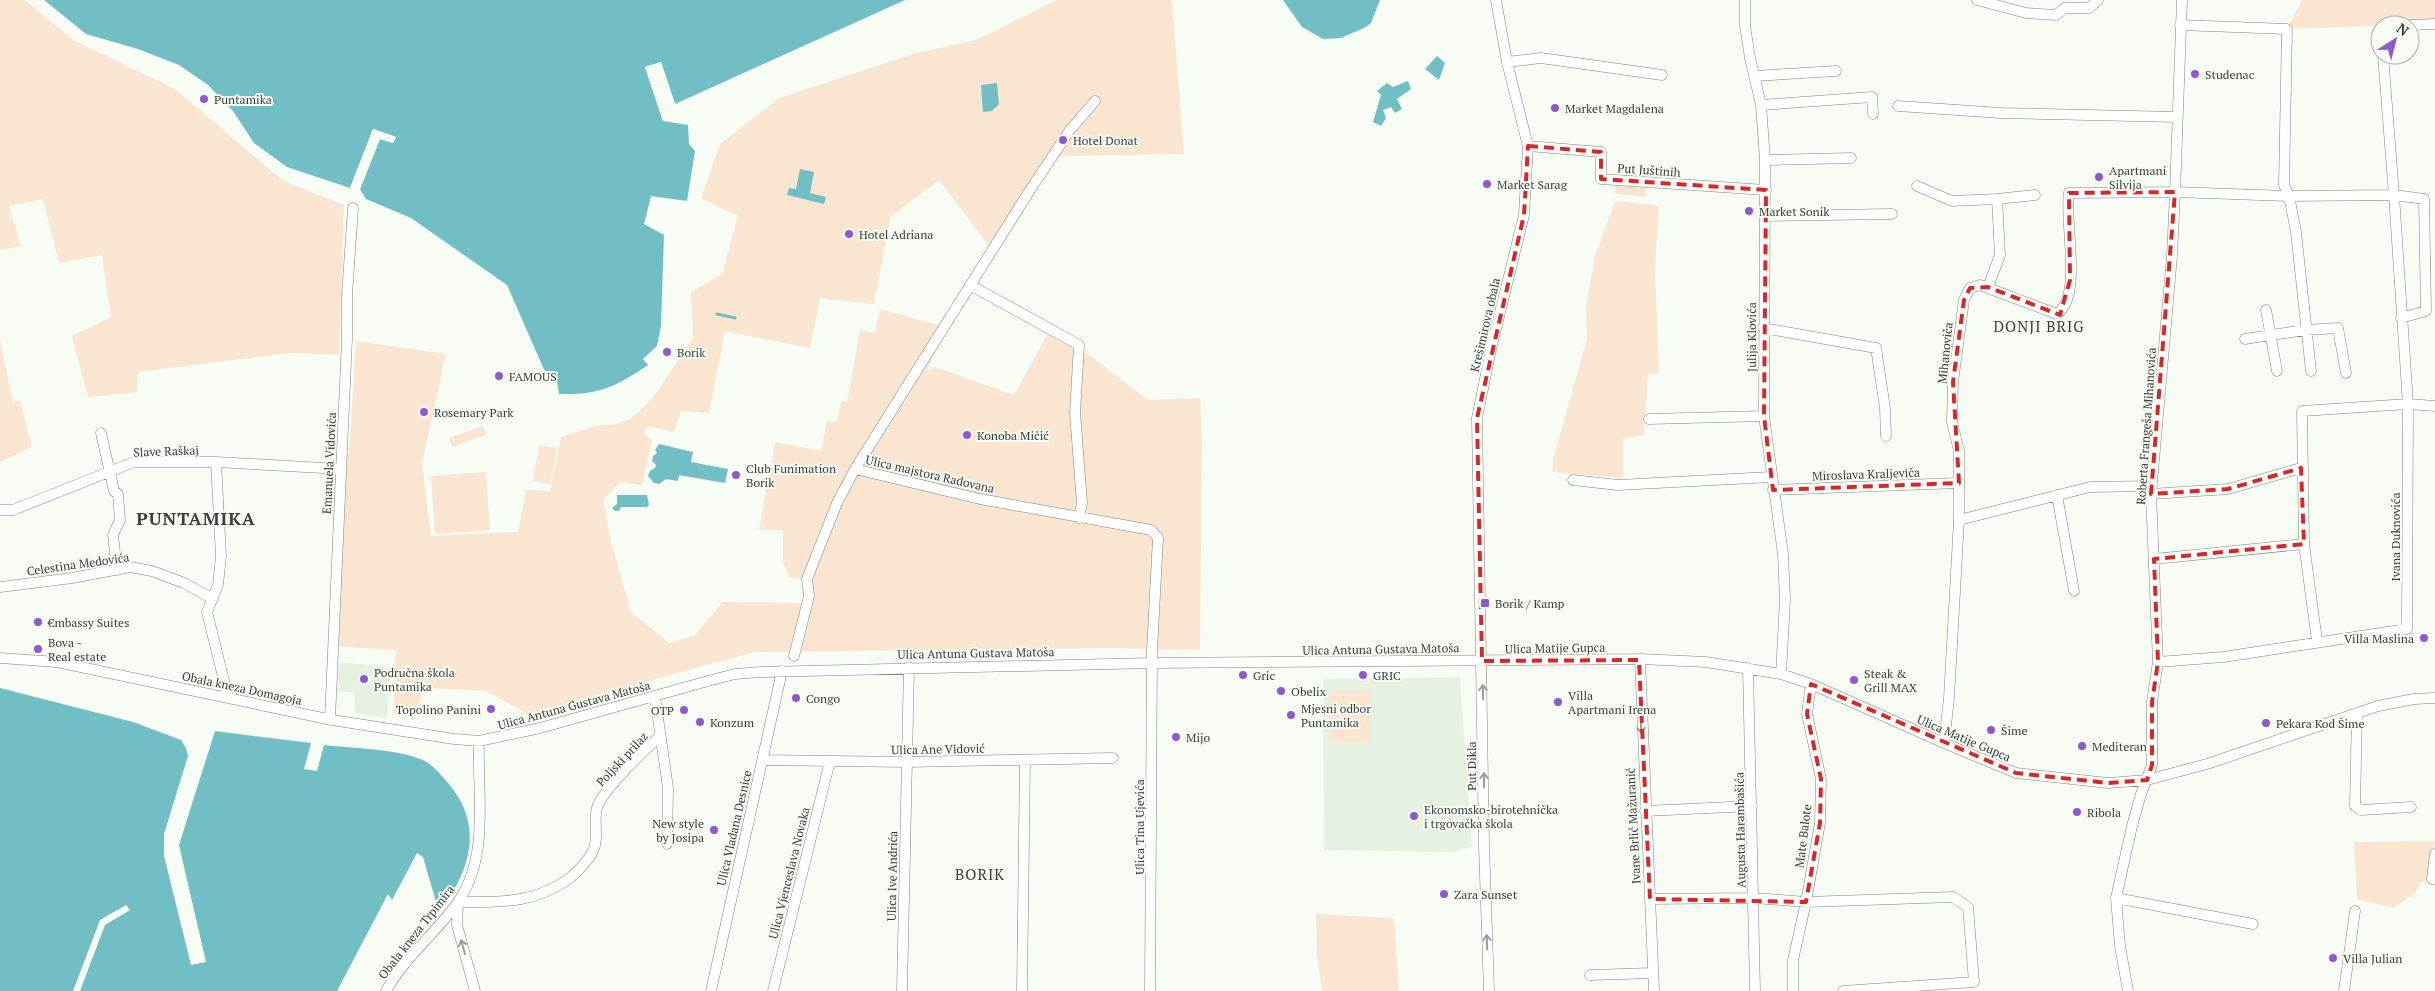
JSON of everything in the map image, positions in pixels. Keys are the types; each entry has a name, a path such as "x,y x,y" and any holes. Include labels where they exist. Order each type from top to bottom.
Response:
{"street":[{"name":"Krešimirova obala","path":"1482,661 1477,418 1490,348 1524,215 1528,146 1507,62 1496,0"},
{"name":"Julija Klovića","path":"1745,0 1745,26 1761,105 1765,160 1764,416 1770,477 1774,490 1783,554 1785,599 1780,674"},
{"path":"1977,0 2026,13 2056,15 2065,8 2089,8 2098,0"},
{"name":"Roberta Frangeša Mihanovića","path":"2128,991 2120,946 2116,898 2132,826 2152,765 2152,702 2158,662 2151,490 2172,256 2182,0"},
{"path":"2420,25 2435,24"},
{"path":"2180,25 2287,29 2284,185 2289,196 2296,232 2305,330 2311,371"},
{"path":"1507,62 1541,58 1662,75"},
{"name":"Ivana Duknovića","path":"2158,662 2223,657 2318,641 2407,629 2408,404 2384,65"},
{"path":"1754,76 1836,70"},
{"path":"1761,105 1872,97 1873,114"},
{"name":"Ulica majstora Radovana","path":"1096,101 1070,130 970,285 856,469 980,499 1151,530 1158,538 1152,663"},
{"path":"1898,106 2001,113 2177,117"},
{"name":"Put Juštinih","path":"1528,146 1601,152 1602,179 1766,190"},
{"path":"1765,160 1851,158"},
{"path":"1917,186 1952,201 2035,195"},
{"path":"1997,199 2000,255 1988,287 2057,314 2062,311 2070,280 2071,249 2066,194 2175,192 2289,196 2394,195 2424,199 2435,194"},
{"path":"2401,318 2426,311 2424,199"},
{"name":"Emanuela Vidovića","path":"330,719 347,339 347,295 353,208"},
{"path":"1766,216 1892,214"},
{"path":"970,285 1079,345 1075,413 1082,503 1079,518"},
{"name":"Mihanoviča","path":"1944,743 1949,698 1959,520 1959,451 1952,422 1953,382 1964,300 1970,288 1980,285 1988,287"},
{"path":"2266,310 2272,336 2276,371"},
{"path":"1763,328 1876,348 1885,408 1886,436"},
{"path":"2245,339 2305,330 2338,328 2346,373"},
{"path":"2318,641 2304,544 2301,468 2302,410 2408,404 2435,406"},
{"path":"1649,419 1764,416"},
{"path":"101,433 114,492 118,494 120,520 113,535 117,570"},
{"name":"Slave Raškaj","path":"0,510 13,510 134,462 216,462 341,469"},
{"path":"216,462 220,556 218,585 207,612 228,697"},
{"path":"1959,520 2090,487 2151,490 2228,489 2301,468"},
{"path":"794,656 809,596 807,579 837,503 856,469"},
{"path":"1573,480 1618,484 1770,477"},
{"name":"Miroslava Kraljeviča","path":"1774,490 1959,483"},
{"path":"2057,495 2074,591"},
{"path":"2154,559 2304,544"},
{"name":"Celestina Medovića","path":"0,587 130,567 152,571 184,583 213,599"},
{"name":"Obala kneza Domagoja","path":"0,658 57,662 330,719 454,740 479,741"},
{"name":"Ulica Matije Gupca","path":"1482,661 1640,660 1706,662 1780,674 1811,684 2016,773 2108,784 2147,780 2207,764 2378,706 2414,699 2435,698"},
{"name":"Ivane Brlić Mažuranić","path":"1640,660 1654,991"},
{"name":"Ulica Antuna Gustava Matoša","path":"479,741 540,728 735,674 909,667 1482,661"},
{"name":"Put Dikla","path":"1482,661 1484,845 1489,991"},
{"name":"Ulica Tina Ujevića","path":"1150,991 1152,663"},
{"name":"Ulica Ive Andrića","path":"902,991 909,667"},
{"name":"Augusta Harambašića","path":"1748,668 1755,991"},
{"name":"Ulica Vladana Desnice","path":"711,991 782,671"},
{"name":"Mate Balote","path":"1793,991 1792,960 1806,902 1820,823 1821,779 1807,714 1811,684"},
{"path":"655,697 668,788 667,844"},
{"path":"2357,713 2356,806 2361,810 2411,807"},
{"name":"Poljski prilaz","path":"458,902 532,898 556,889 580,869 593,850 597,835 597,806 623,773 660,737"},
{"name":"Obala kneza Trpimira","path":"386,991 425,938 458,902 470,880 478,856 481,811 479,741"},
{"name":"Ulica Ane Vidović","path":"763,760 906,762 1113,758"},
{"path":"1022,991 1025,760"},
{"name":"Ulica Vjenceslava Novaka","path":"773,991 830,762"},
{"path":"1645,811 1752,806"},
{"path":"2435,854 2432,878 2435,879"},
{"path":"1650,899 1754,898 1806,902 1953,897 1968,907 1975,986 1843,991"},
{"path":"2116,898 2253,924"},
{"path":"458,902 457,925 475,991"},
{"path":"2344,991 2355,911"},
{"path":"1590,975 1653,973"}],"highlighted area":[{"path":"1528,146 1601,152 1601,179 1766,190 1764,416 1773,490 1959,483 1953,382 1964,300 1970,288 1988,287 2060,315 2070,280 2069,193 2175,192 2151,494 2228,489 2301,468 2304,544 2154,559 2158,662 2152,702 2152,765 2147,780 2108,783 2016,773 1811,684 1807,714 1821,779 1820,823 1806,902 1650,899 1639,660 1482,661 1477,418 1524,215"}],"shaded area":[{"path":"0,0 25,0 73,40 175,89 283,181 344,205 339,355 289,353 138,372 137,392 88,397 72,336 111,317 102,255 59,263 43,199 9,206 21,246 0,250"},
{"path":"1057,0 1172,0 1184,154 1060,156 990,247 939,180 891,216 874,304 820,298 810,348 725,331 709,413 681,411 674,432 649,426 643,433 652,440 642,485 620,482 603,500 610,537 631,612 669,643 694,636 723,602 805,603 807,579 790,578 783,563 783,530 759,530 775,442 821,451 827,421 837,422 841,401 847,402 860,330 875,333 880,309 944,327 927,372 935,367 1014,395 1048,333 1089,355 1148,400 1200,398 1202,442 1200,650 1111,648 754,652 528,714 486,691 424,688 414,716 393,713 396,650 333,646 342,454 349,455 356,341 446,354 422,464 431,536 518,532 526,490 550,491 561,437 599,425 617,424 633,417 652,399 693,338 691,292 722,274 738,216 701,198 720,144 779,98 916,53 976,40"},
{"path":"2302,0 2435,0 2435,24 2420,25 2420,15 2370,15 2370,26 2287,29"},
{"path":"1616,185 1646,188 1646,197 1615,194"},
{"path":"1615,201 1659,206 1655,265 1659,373 1648,374 1644,435 1623,439 1623,478 1552,472 1553,459 1587,339 1586,306 1595,256"},
{"path":"0,340 13,402 20,400 32,447 0,462"},
{"path":"483,426 486,435 452,447 449,438"},
{"path":"539,445 557,448 550,484 533,481"},
{"path":"486,472 490,530 435,534 431,476"},
{"name":"Područna škola Puntamika","path":"339,662 390,667 387,718 355,713 354,693 337,691"},
{"path":"1460,677 1472,847 1452,852 1324,850 1323,679"},
{"path":"1330,691 1369,691 1369,742 1330,742"},
{"path":"2435,841 2432,879 2420,883 2416,892 2393,908 2357,899 2354,842"},
{"path":"1316,914 1394,918 1399,991 1322,991 1317,956"}],"water":[{"path":"44,0 905,0 675,104 661,62 645,67 663,121 688,125 689,144 695,151 687,201 651,196 644,224 664,235 661,326 657,346 643,359 648,365 616,384 586,393 559,394 557,381 546,374 507,285 411,218 366,199 360,189 380,139 393,143 396,137 373,129 350,188 287,167 254,143 233,111 208,85 179,65 138,49 86,34"},
{"path":"1283,0 1380,0 1371,23 1366,27 1341,38 1323,39 1302,27"},
{"path":"1437,56 1445,63 1439,80 1425,69"},
{"path":"1408,81 1411,89 1397,99 1402,109 1395,113 1391,107 1383,110 1386,118 1381,126 1373,122 1381,95 1377,91 1387,83 1393,87"},
{"path":"997,83 999,104 992,111 983,112 981,85"},
{"path":"800,169 814,172 810,193 826,197 824,204 787,195 789,188 796,189"},
{"path":"659,444 693,452 691,462 728,469 725,483 679,475 678,481 666,479 659,484 654,483 648,476 650,471 655,468 656,465 652,461 653,456 657,453 655,450"},
{"path":"617,495 647,495 649,505 647,507 621,507 619,511 615,511 612,508 617,504"},
{"path":"0,688 133,722 181,740 188,756 164,834 164,856 191,965 206,962 179,845 215,731 311,743 304,769 317,771 324,745 387,751 411,756 427,762 448,783 460,799 467,816 470,832 469,849 459,881 439,912 423,857 417,853 392,900 388,894 337,991 0,991"}],"pier":[{"path":"661,62 675,104 673,106 659,65 648,69 665,118 663,121 645,67"},
{"path":"373,129 396,137 393,143 380,139 360,189 358,189 377,138 392,138 374,132 353,188 350,188"},
{"path":"126,905 130,910 105,925 80,991 73,991 100,920"}],"waterway":[{"path":"717,314 735,318"}],"place":[{"name":"Studenac","path":"2195,74"},
{"name":"Puntamika","path":"204,99"},
{"name":"Market Magdalena","path":"1555,108"},
{"name":"Hotel Donat","path":"1063,140"},
{"name":"Apartmani Silvija","path":"2099,177"},
{"name":"Market Sarag","path":"1487,184"},
{"name":"Market Sonik","path":"1749,211"},
{"name":"Hotel Adriana","path":"849,234"},
{"name":"Borik","path":"667,352"},
{"name":"FAMOUS","path":"499,376"},
{"name":"Rosemary Park","path":"424,412"},
{"name":"Konoba Mičić","path":"967,435"},
{"name":"Club Funimation Borik","path":"736,475"},
{"name":"Borik / Kamp","path":"1485,603"},
{"name":"€mbassy Suites","path":"38,622"},
{"name":"Villa Maslina","path":"2424,638"},
{"name":"Bova - Real estate","path":"38,649"},
{"name":"Gric","path":"1243,675"},
{"name":"GRIC","path":"1363,675"},
{"name":"Područna škola Puntamika","path":"364,679"},
{"name":"Steak & Grill MAX","path":"1854,680"},
{"name":"Obelix","path":"1281,691"},
{"name":"Congo","path":"796,698"},
{"name":"Villa Apartmani Irena","path":"1558,702"},
{"name":"Topolino Panini","path":"491,709"},
{"name":"OTP","path":"684,710"},
{"name":"Mjesni odbor Puntamika","path":"1291,715"},
{"name":"Konzum","path":"700,722"},
{"name":"Pekara Kod Šime","path":"2266,723"},
{"name":"Šime","path":"1991,730"},
{"name":"Mijo","path":"1176,737"},
{"name":"Mediteran","path":"2082,746"},
{"name":"Ribola","path":"2077,812"},
{"name":"Ekonomsko-birotehnička i trgovačka škola","path":"1414,816"},
{"name":"New style by Josipa","path":"714,830"},
{"name":"Zara Sunset","path":"1444,894"},
{"name":"Villa Julian","path":"2333,958"}],"district":[{"name":"DONJI BRIG","path":"2039,326"},
{"name":"PUNTAMIKA","path":"196,518"},
{"name":"BORIK","path":"980,874"}]}
